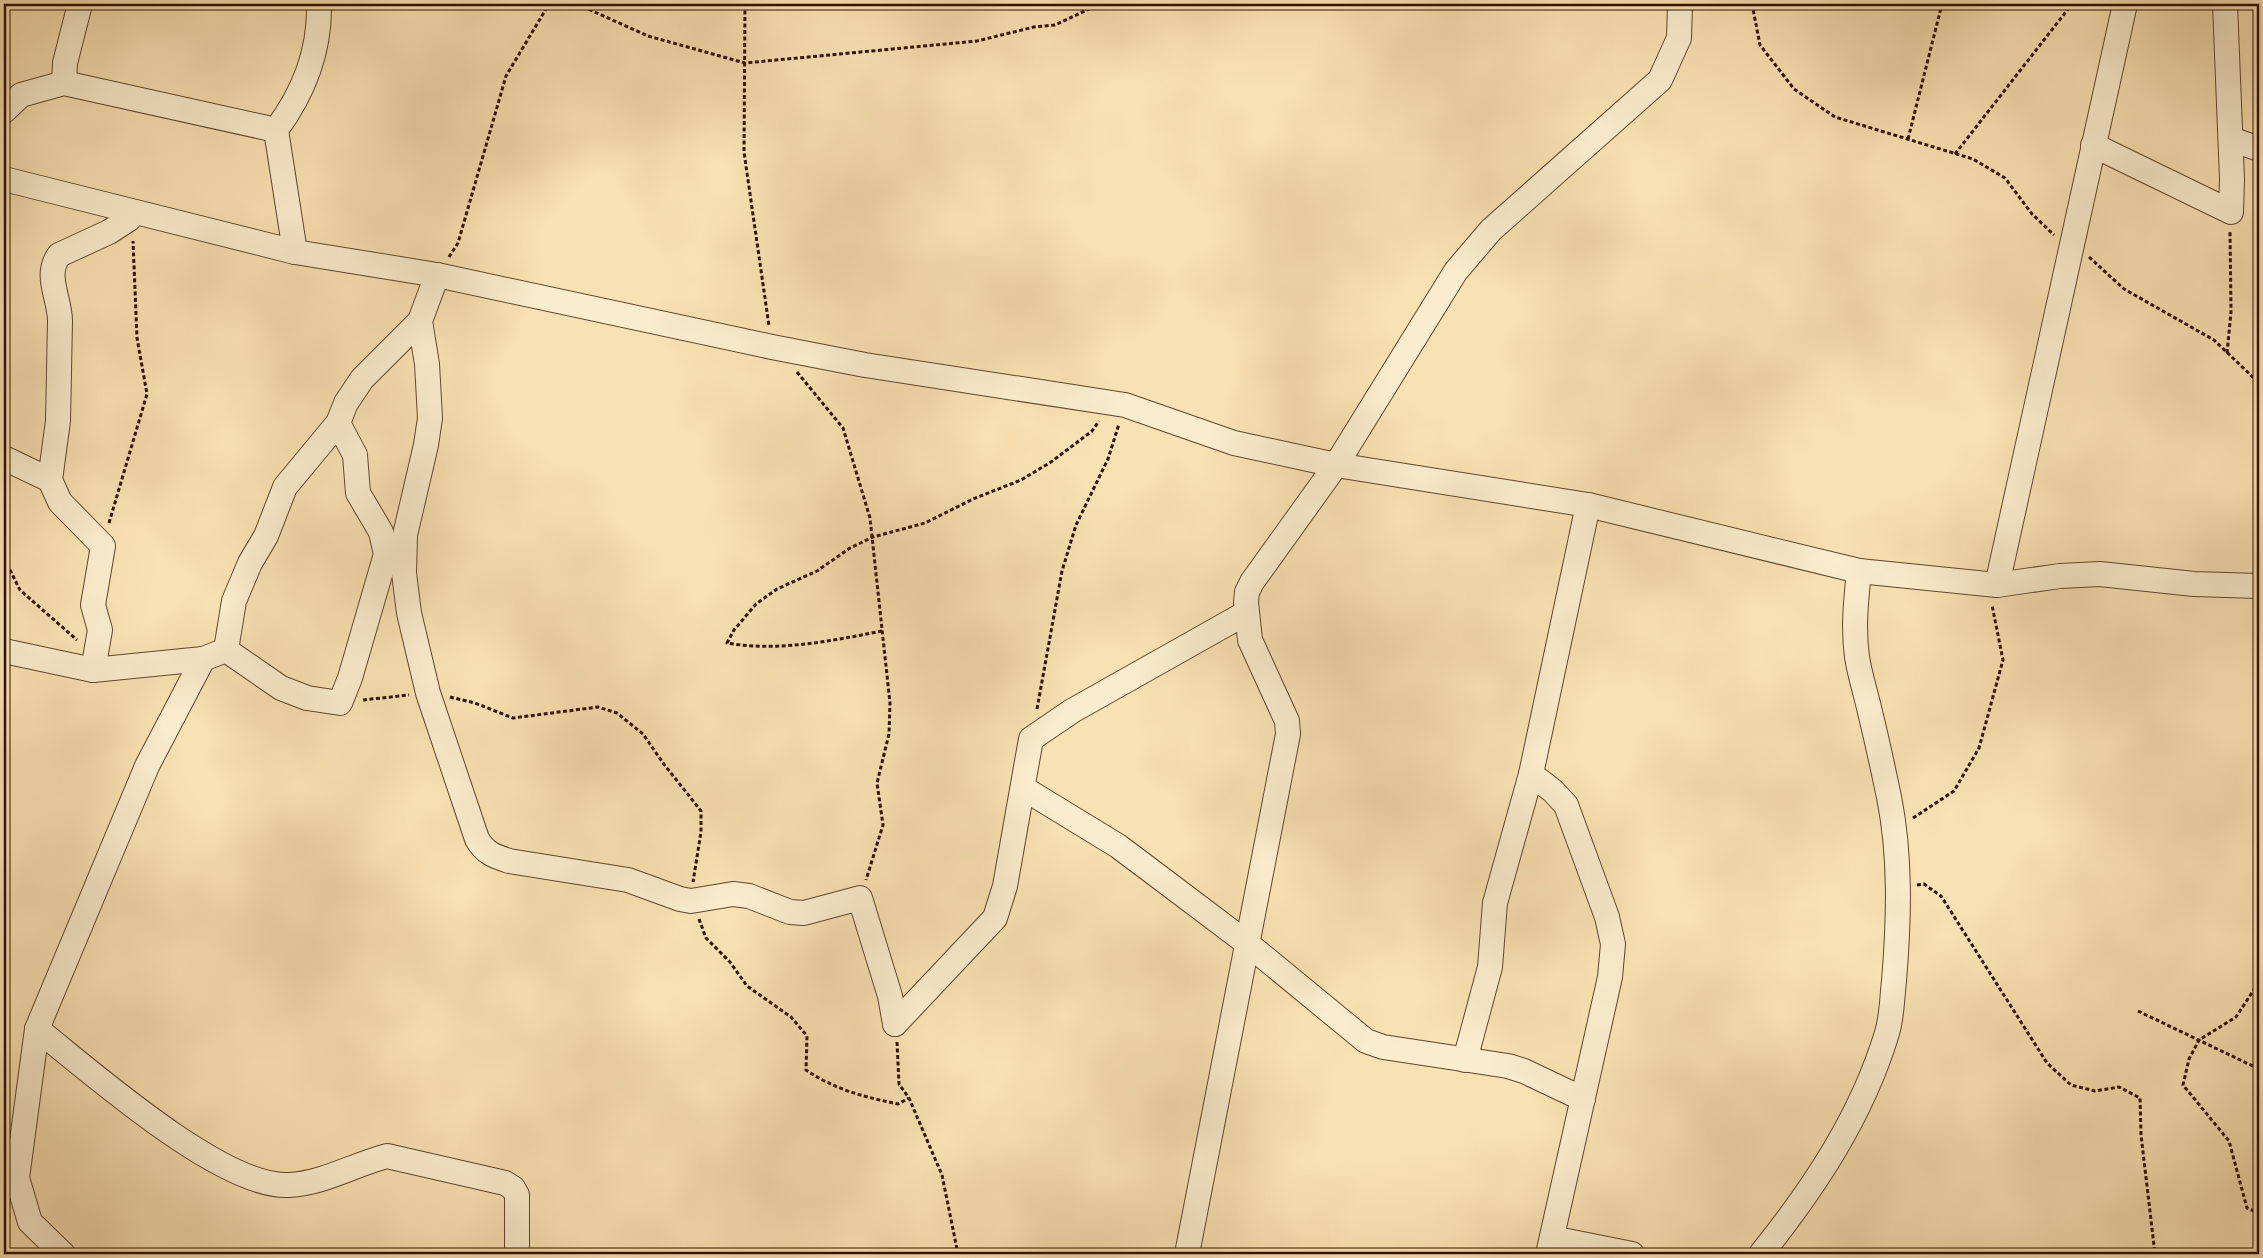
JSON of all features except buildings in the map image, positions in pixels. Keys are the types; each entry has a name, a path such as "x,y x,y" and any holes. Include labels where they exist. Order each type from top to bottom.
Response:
{"street":[{"path":"64,83 66,63 80,4"},
{"path":"295,252 276,130 292,109 315,57 319,4"},
{"path":"1187,1254 1288,734 1286,721 1250,640 1246,613 1247,592 1252,582 1336,465 1456,271 1472,250 1490,230 1660,80 1679,38 1680,4"},
{"path":"1998,585 2125,4"},
{"path":"2093,145 2231,212 2225,4"},
{"path":"4,111 21,95 64,83 276,130"},
{"path":"2230,139 2259,149"},
{"path":"4,179 295,252 437,276 772,348 865,365 1116,403 1234,443 1336,465 1588,504 1859,571 1998,585 2060,576 2100,574 2194,584 2259,586"},
{"path":"94,665 100,630 93,605 103,546 60,502 50,480 58,421 60,320 60,306 53,288 52,272 54,262 59,255 109,232 129,219"},
{"path":"226,650 234,602 250,563 266,536 285,487 338,423 346,403 362,379 420,321 437,276"},
{"path":"420,321 427,364 430,418 426,445 405,535 404,574 409,613 428,693 477,839 483,849 493,856 509,861 628,880 666,895 691,900 733,894 748,896 790,912 804,913 860,898 885,978 894,1024"},
{"path":"226,650 281,688 307,698 340,703 350,678 386,554 381,532 358,493 355,454 338,423"},
{"path":"4,458 50,480"},
{"path":"1465,1060 1490,967 1495,903 1531,774 1588,504"},
{"path":"1761,1254 1791,1216 1837,1148 1873,1074 1888,1031 1891,1013 1898,935 1898,889 1894,830 1889,799 1857,660 1854,616 1859,571"},
{"path":"894,1024 995,918 1006,886 1031,739 1072,711 1246,613"},
{"path":"4,651 94,665 203,658 226,650"},
{"path":"63,1254 30,1222 18,1178 13,1144 37,1029 147,766 203,658"},
{"path":"1531,774 1554,790 1566,805 1607,917 1613,944 1610,977 1550,1246 1632,1254"},
{"path":"1023,788 1118,846 1248,944 1366,1041 1383,1047 1508,1066 1583,1099"},
{"path":"37,1029 120,1095 196,1150 252,1180 288,1185 329,1178 371,1160 387,1156 505,1183 513,1188 517,1195 517,1254"}],"path":[{"path":"437,276 458,244 506,76 549,4"},
{"path":"577,4 648,36 745,63 978,41 1034,27 1056,25 1100,4"},
{"path":"745,4 744,152 772,348 807,383 843,428 870,518 873,537 890,703 889,734 877,783 883,825 860,898"},
{"path":"1752,4 1760,45 1794,89 1835,118 1973,159 2005,178 2032,214 2050,232 2091,258 2124,290 2214,340 2259,383"},
{"path":"1908,139 1942,4"},
{"path":"1955,154 2072,4"},
{"path":"2227,353 2231,312 2231,212"},
{"path":"103,546 147,394 137,338 135,251 129,219"},
{"path":"882,631 808,646 755,648 727,643 734,630 756,604 777,589 817,572 850,548 873,537 925,522 972,499 1021,480 1051,462 1098,426 1116,403"},
{"path":"1031,739 1055,621 1062,571 1076,525 1108,460 1116,403"},
{"path":"4,558 20,590 86,648 94,665"},
{"path":"1894,830 1954,791 1979,748 2003,660 1992,606 1998,585"},
{"path":"340,703 428,693 475,702 513,718 598,707 617,713 643,734 700,811 701,832 696,852 691,900 706,938 730,962 747,986 791,1018 807,1036 806,1070 823,1082 871,1098 898,1104 909,1098"},
{"path":"1898,889 1924,884 1940,896 2047,1063 2071,1085 2095,1092 2118,1087 2140,1098 2141,1135 2155,1254"},
{"path":"2259,982 2236,1017 2199,1040 2189,1059 2183,1085 2229,1141 2241,1179 2247,1208 2259,1213"},
{"path":"2138,1011 2259,1069"},
{"path":"894,1024 899,1084 909,1098 942,1174 958,1254"}]}
